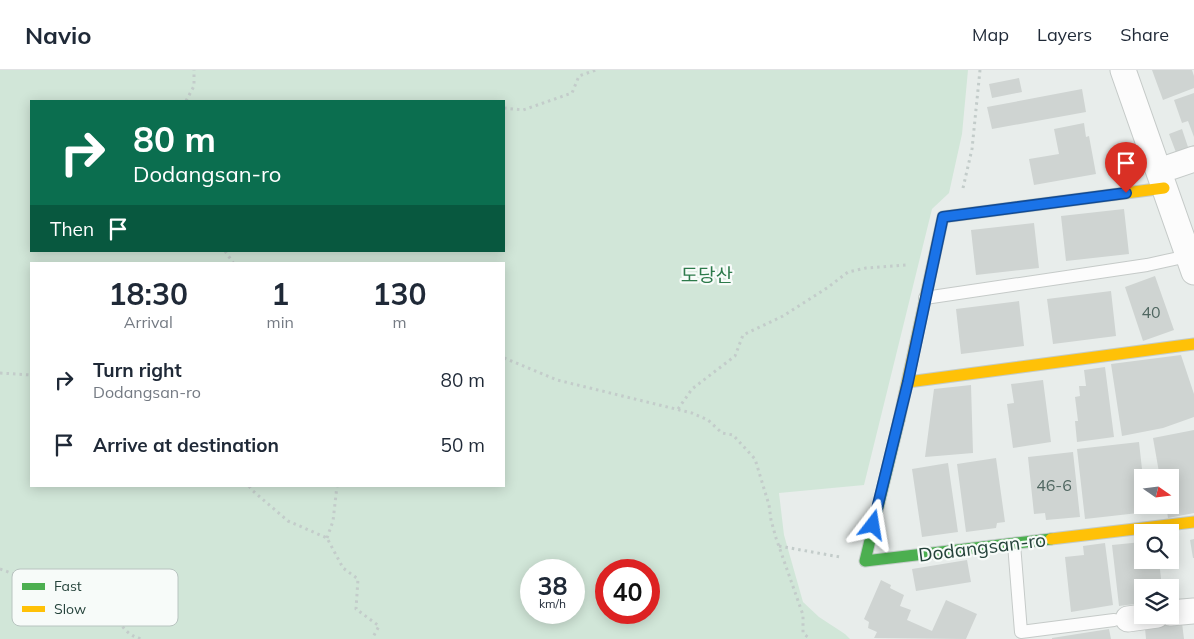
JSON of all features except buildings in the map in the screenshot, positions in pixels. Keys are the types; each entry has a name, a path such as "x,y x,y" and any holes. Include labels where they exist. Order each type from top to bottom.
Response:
{"street":[{"path":"1123,70 1191,264"},
{"path":"864,561 908,382 943,217 1161,180 1194,159"},
{"path":"908,382 1194,344"},
{"name":"Dodangsan-ro","path":"864,561 1194,522"},
{"path":"1179,612 1194,610"},
{"path":"1121,619 1134,618"}],"lane":[{"path":"926,298 1147,265 1191,264"},
{"path":"1014,544 1021,632 1121,619"}],"path":[{"path":"187,100 194,86 194,70"},
{"path":"505,108 524,110 572,93 579,76 596,70"},
{"path":"956,215 972,149 980,70"},
{"path":"678,409 692,389 735,356 743,335 783,316 848,272 866,268 923,263 934,259"},
{"path":"505,358 557,380 678,409 708,420 722,432 733,435 755,459 769,505 771,520 803,615 803,633 810,639"},
{"path":"0,373 30,375"},
{"path":"250,487 288,521 327,538 343,568 358,579 356,609 379,626 372,639"},
{"path":"327,538 333,522 337,487"},
{"path":"779,546 864,561"},
{"path":"0,569 12,573"},
{"path":"121,626 142,639"}],"green space":[{"name":"도당산","path":"0,70 968,70 962,134 949,193 932,209 864,485 779,493 784,535 803,602 819,617 850,639 0,639"}],"traffic: fast":[{"path":"899,420 865,561 1051,539"}],"traffic: slow":[{"path":"899,420 943,217 1164,188"},
{"path":"908,382 1194,344"},
{"path":"1051,539 1194,522"}],"route":[{"path":"873,525 908,382 943,217 1126,193"}]}
